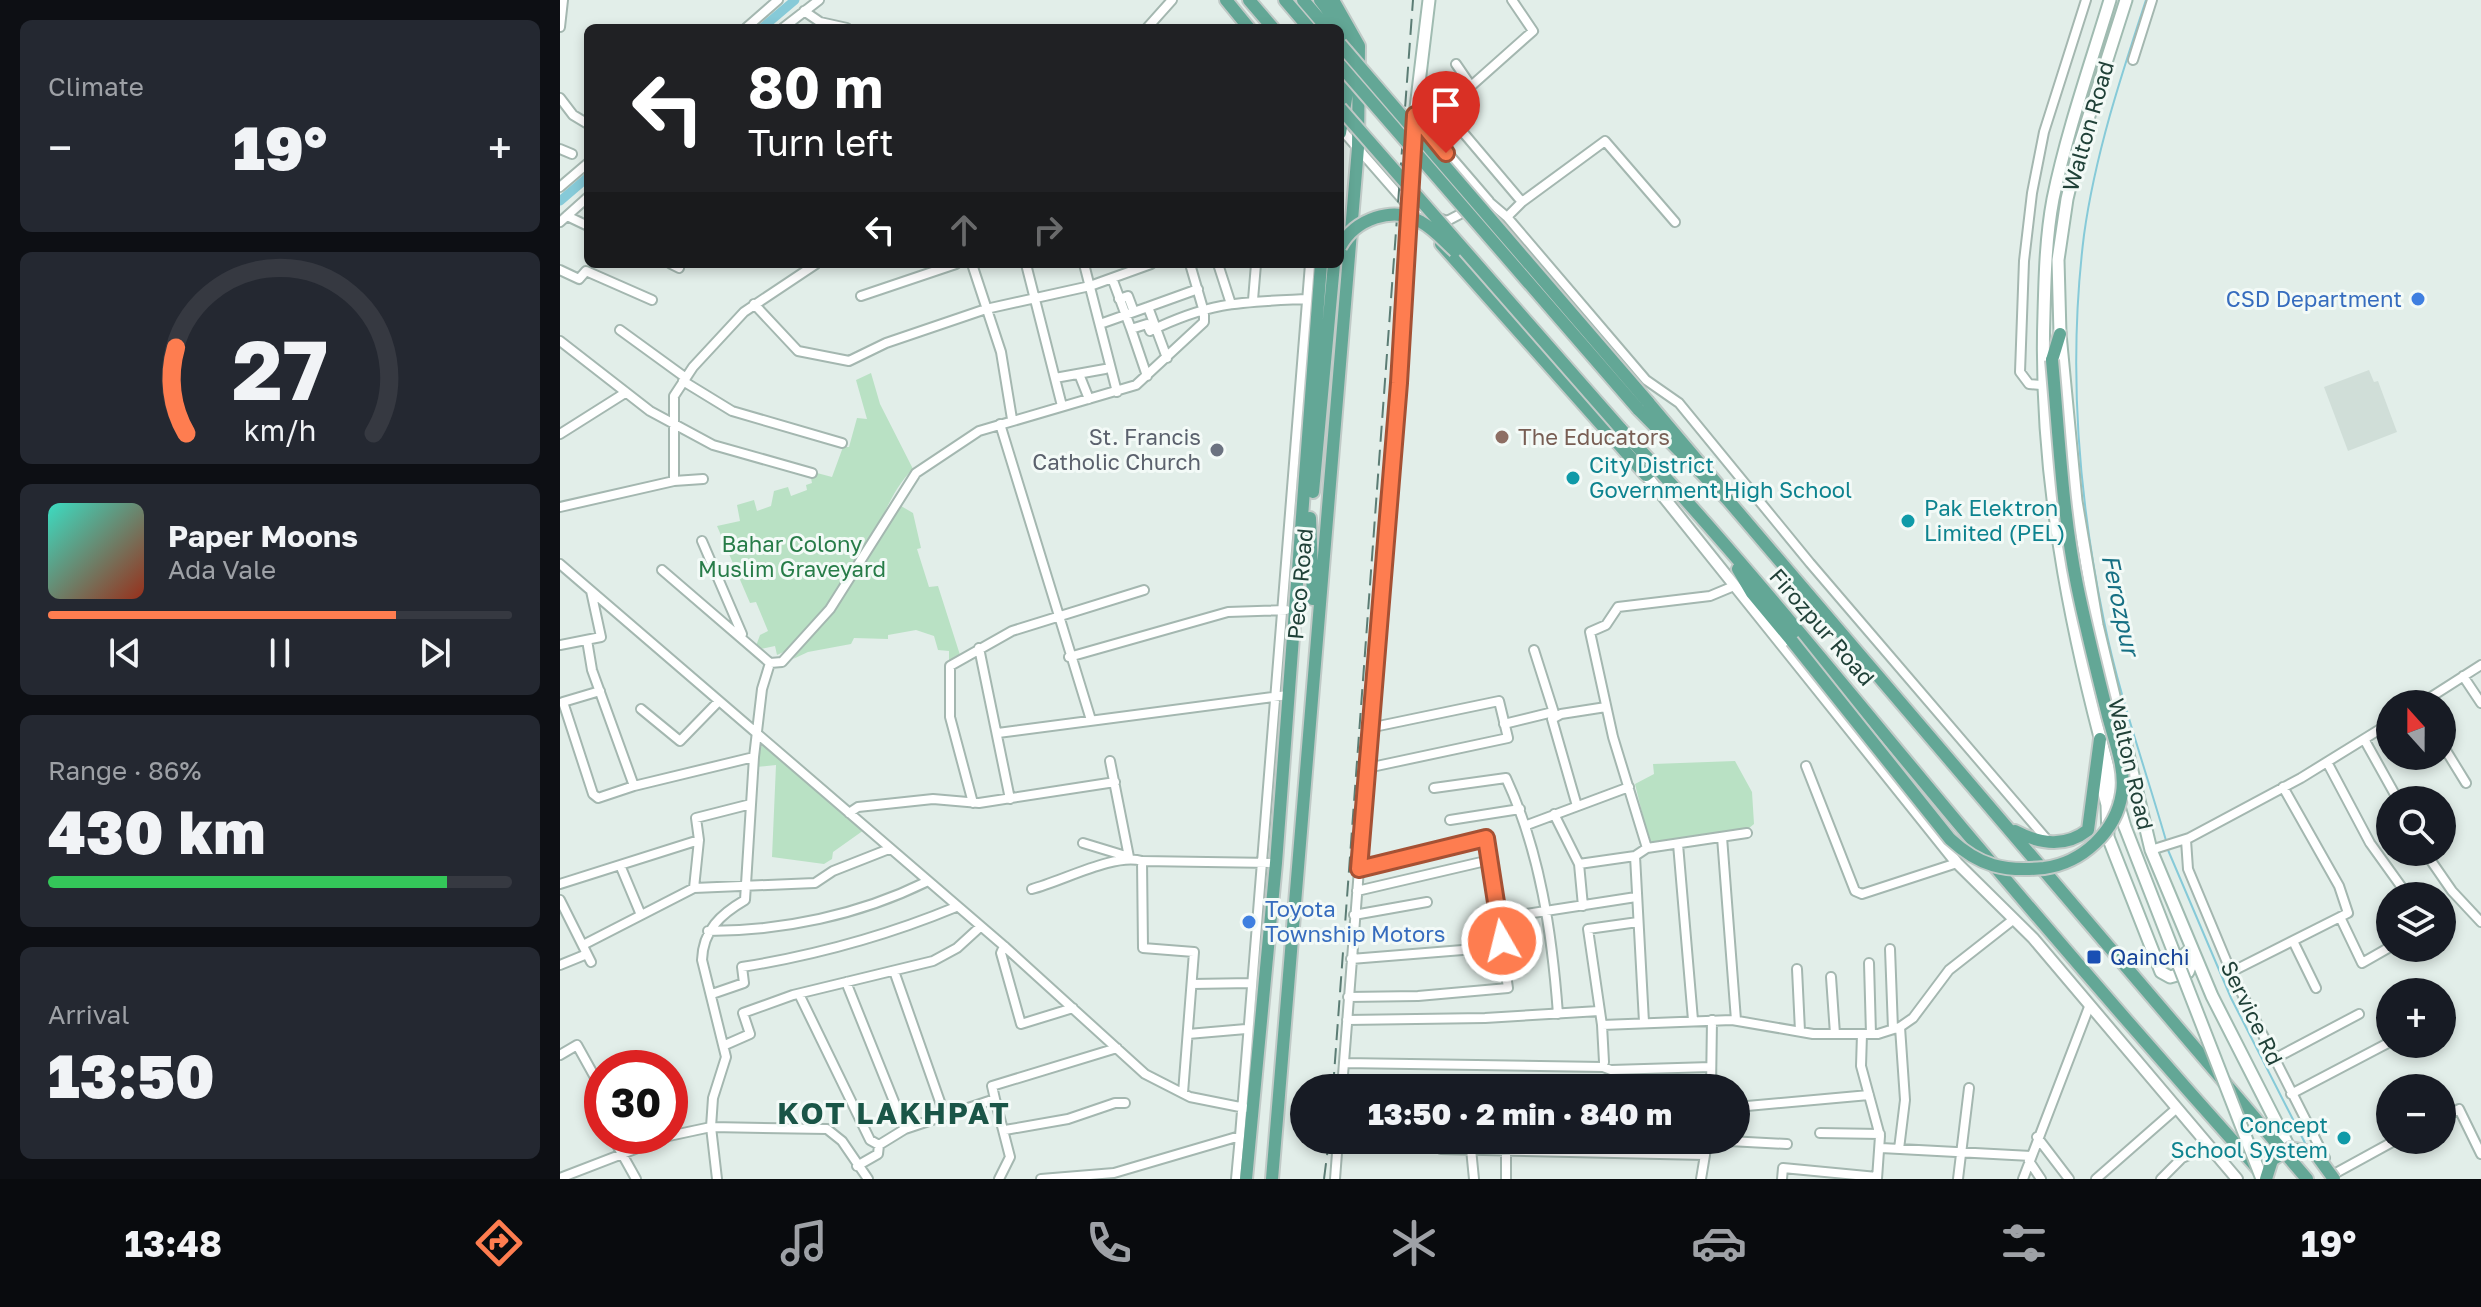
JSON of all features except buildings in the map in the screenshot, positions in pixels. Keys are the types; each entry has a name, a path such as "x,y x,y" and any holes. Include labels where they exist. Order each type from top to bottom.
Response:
{"main road":[{"path":"1226,0 1246,24"},
{"path":"1249,0 1270,24"},
{"path":"1285,0 1306,24"},
{"path":"1303,0 1324,24"},
{"path":"1320,0 1334,24"},
{"name":"Peco Road","path":"1272,1179 1358,148 1359,46 1333,0"},
{"path":"1429,0 1415,115 1410,208 1651,471"},
{"name":"Walton Road","path":"2110,0 2053,200 2046,262 2041,385 2053,507 2100,739 2125,827 2265,1179"},
{"name":"Walton Road","path":"2126,0 2080,144 2067,199 2058,260 2060,334 2076,501 2097,625 2151,850 2212,996 2304,1176"},
{"path":"1344,41 1643,406"},
{"path":"1344,44 1351,61 1344,105"},
{"path":"1344,70 1727,499 2304,1176"},
{"name":"Firozpur Road","path":"1344,113 1620,428 1651,471 1723,542 1982,851 2265,1179"},
{"path":"1344,243 1365,221 1393,214 1409,216 1436,233 1509,303"},
{"name":"Peco Road","path":"1246,1179 1247,1108 1261,943 1271,912 1276,863 1288,695 1289,610 1321,268"},
{"path":"1316,635 1310,525 1334,268"},
{"path":"1723,542 1752,593 1950,839 1965,853 2004,870 2046,867 2083,854 2112,824 2124,781 2076,581 2065,505 2052,360 2060,334"},
{"path":"2009,828 2050,842 2077,839 2088,830 2100,739"},
{"path":"2097,766 2106,798 2110,843 2130,884 2161,972 2177,977 2188,972 2191,964 2157,884 2161,875"},
{"path":"1258,986 1287,990"},
{"path":"2265,1179 2272,1160 2291,1148 2315,1153 2336,1177"}],"street":[{"path":"753,24 778,0"},
{"path":"788,24 819,0"},
{"path":"1151,24 1172,0"},
{"path":"1512,0 1533,31 1452,103 1450,117 1522,202"},
{"path":"2041,385 2029,384 2020,372 2026,247 2044,132 2086,0"},
{"path":"2133,60 2152,0"},
{"path":"560,27 562,2"},
{"path":"804,11 829,24"},
{"path":"1456,64 1471,86"},
{"path":"560,98 573,115 584,122"},
{"path":"1415,115 1646,380 1679,403 1810,563 2050,842"},
{"path":"1344,134 1410,208 1447,221 1480,201 1490,201"},
{"path":"1507,217 1522,202 1605,141 1675,222"},
{"path":"560,149 572,154"},
{"path":"560,187 584,166"},
{"path":"563,219 584,201"},
{"path":"1343,1074 1410,208"},
{"path":"563,219 584,225"},
{"path":"674,481 671,422 674,396 754,304 810,268"},
{"path":"861,296 944,268"},
{"path":"973,268 1001,352 1012,419"},
{"path":"1027,268 1062,406"},
{"path":"1085,268 1117,392"},
{"path":"754,304 798,351 849,361 886,343 986,309 1090,286 1140,268"},
{"path":"662,570 770,663 782,662 830,609 916,473 979,431 1012,419 1117,392 1147,376 1199,328 1204,322 1203,308 1191,268"},
{"path":"1219,268 1230,301"},
{"path":"1253,300 1256,268"},
{"path":"1302,445 1310,268"},
{"path":"560,270 579,279 586,271 652,300"},
{"path":"1112,278 1119,299 1129,314 1147,376"},
{"path":"1100,324 1198,289"},
{"path":"1131,329 1147,324 1150,331 1203,308 1230,301 1307,299"},
{"path":"1148,307 1167,358"},
{"path":"620,330 685,380 732,411 842,443"},
{"path":"560,341 625,393 713,445 812,473"},
{"path":"1055,378 1105,369"},
{"path":"1079,374 1089,399"},
{"path":"560,434 625,393"},
{"path":"1000,424 1057,618 1091,720"},
{"path":"1651,471 1734,586 1957,863 2014,919 2237,1179"},
{"path":"560,507 674,481 703,479"},
{"path":"702,541 744,638"},
{"path":"1794,577 1810,563"},
{"path":"561,565 1004,946 1145,1074 1183,1093 1247,1108"},
{"path":"1647,848 1606,707 1590,632 1606,625 1618,607 1710,596 1734,586"},
{"path":"973,803 952,725 950,666 1012,631 1144,590"},
{"path":"560,645 601,637 591,591"},
{"path":"1069,657 1228,612 1289,610 1274,697 1260,863 1257,911 1261,943"},
{"path":"587,640 600,691 634,786"},
{"path":"979,648 1010,799"},
{"path":"1534,650 1577,806"},
{"path":"717,1179 711,1127 713,1098 726,1057 702,960 708,931 718,918 745,900 754,757 770,663"},
{"path":"2442,690 2481,665"},
{"path":"2463,676 2481,703"},
{"path":"600,691 563,702 593,794 598,798 634,786 754,757"},
{"path":"998,733 1288,695"},
{"path":"1367,768 1506,740 1499,701 1369,728"},
{"path":"641,709 680,741 718,702"},
{"path":"1504,724 1606,707"},
{"path":"2151,850 2186,840 2376,732"},
{"path":"2364,739 2390,786"},
{"path":"1110,761 1129,857"},
{"path":"2327,762 2370,843 2398,882"},
{"path":"1806,766 1855,891 1862,894 1957,863"},
{"path":"2456,767 2466,783"},
{"path":"1434,788 1504,777 1527,825 1553,956 1558,1014"},
{"path":"849,813 858,807 933,799 973,803 1115,782"},
{"path":"1527,825 1629,787"},
{"path":"2231,972 2348,913 2339,886 2283,787"},
{"path":"694,888 699,840 696,818 751,804"},
{"path":"1450,820 1520,809"},
{"path":"1554,814 1579,864 1583,906"},
{"path":"1579,864 1635,856 1647,848 1747,833"},
{"path":"1722,837 1736,1020"},
{"path":"1348,997 1507,990 1486,838 1359,869"},
{"path":"560,884 699,840"},
{"name":"Service Rd","path":"2186,840 2188,869 2231,972 2336,1177"},
{"path":"1083,843 1142,861 1276,863"},
{"path":"1678,844 1693,1020"},
{"path":"560,965 587,954 641,915 694,888 815,883 833,871 889,849"},
{"path":"1635,856 1644,1022"},
{"path":"1032,889 1129,857"},
{"path":"1357,891 1490,860"},
{"path":"1142,861 1143,948 1194,950 1183,1093"},
{"path":"620,865 641,915"},
{"path":"2435,866 2452,891 2481,922"},
{"path":"708,931 736,931 832,917 898,895 926,882"},
{"path":"1351,959 1475,949 1474,923 1636,897"},
{"path":"560,900 587,954"},
{"path":"1354,915 1427,902"},
{"path":"712,994 744,983 742,967 805,957 884,935 956,907"},
{"path":"1257,911 1271,912"},
{"path":"2340,917 2362,963 2376,955"},
{"path":"1602,1025 1736,1020 1835,1034 1866,1034 1897,1028 1932,996 1949,970 2014,919"},
{"path":"1604,1062 1602,1025 1588,929 1638,922"},
{"path":"725,1045 750,1034 743,1013 799,994 933,961 957,948 980,927"},
{"path":"2293,941 2316,988"},
{"path":"1004,946 1001,953 1021,1024 1073,1008"},
{"path":"1890,949 1905,1100 1899,1149"},
{"path":"1782,1179 1783,1168 1801,1174 1877,1178 1880,1134 1861,1066 1866,1034 1869,963"},
{"path":"1797,969 1800,1031"},
{"path":"894,971 945,1116"},
{"path":"1831,977 1835,1034"},
{"path":"846,982 905,1129"},
{"path":"1192,984 1258,986 1246,1029 1247,1108 1240,1136 1236,1179"},
{"path":"799,994 870,1140 879,1145"},
{"path":"2023,1179 2089,1007"},
{"path":"1347,1020 1599,1011"},
{"path":"2274,1059 2359,1014"},
{"path":"1711,1074 1712,1020"},
{"path":"1188,1034 1246,1029"},
{"path":"560,1055 577,1045 584,1058"},
{"path":"999,1179 1010,1157 992,1086 1117,1048"},
{"path":"2291,1094 2376,1049"},
{"path":"1344,1063 1603,1067 1611,1070 1711,1067"},
{"path":"1958,1179 1964,1153 1969,1088"},
{"path":"1750,1106 1869,1095"},
{"path":"879,1145 905,1129 995,1099"},
{"path":"1005,1130 1068,1119 1115,1103 1125,1103"},
{"path":"2096,1179 2177,1108"},
{"path":"2456,1110 2459,1109 2481,1154"},
{"path":"2469,1130 2481,1125"},
{"path":"561,1177 669,1136 711,1127 827,1129 842,1141 868,1179"},
{"path":"1820,1133 1880,1134"},
{"path":"1041,1179 1114,1176 1240,1136"},
{"path":"2037,1137 2069,1179"},
{"path":"1750,1142 1787,1144"},
{"path":"857,1166 878,1154 879,1145"},
{"path":"2161,1179 2182,1158 2209,1146"},
{"path":"1881,1148 2030,1159"},
{"path":"2336,1177 2376,1152"},
{"path":"1335,1179 1337,1154"},
{"path":"1472,1154 1474,1179"},
{"path":"1506,1154 1506,1179"},
{"path":"1665,1154 1705,1155 1701,1179"},
{"path":"621,1155 636,1179"},
{"path":"2030,1159 2041,1179"}],"shaded area":[{"path":"2369,370 2374,382 2378,381 2397,432 2348,451 2324,387"}],"green space":[{"name":"Bahar Colony Muslim Graveyard","path":"871,373 880,404 913,469 895,493 829,604 803,637 777,655 775,646 761,649 756,646 760,635 768,631 756,602 750,603 717,526 740,521 737,505 754,500 757,511 771,506 774,491 788,487 791,496 807,490 806,485 812,483 811,478 817,473 832,477 843,447 849,447 857,418 867,419 856,380"},
{"path":"901,506 913,513 921,548 917,549 929,587 938,586 960,655 949,661 949,651 938,650 934,636 916,630 888,635 888,639 854,638 851,644 808,652 793,659 832,612"},
{"path":"760,743 864,830 833,852 832,859 824,864 772,857 776,765 756,767"},
{"path":"1735,761 1752,792 1754,824 1748,829 1650,845 1635,784 1654,774 1653,764"}],"waterway":[{"path":"767,24 795,0"},
{"name":"Ferozpur","path":"2146,0 2110,116 2089,205 2079,283 2076,380 2082,477 2104,621 2125,705 2167,844"},
{"path":"560,201 584,180"},
{"name":"Ferozpur","path":"2168,850 2231,998 2306,1145"}],"railway":[{"path":"1334,1074 1413,0"},
{"path":"1324,1179 1327,1154"}],"place":[{"name":"CSD Department","path":"2418,299"},
{"name":"The Educators","path":"1502,437"},
{"name":"St. Francis Catholic Church","path":"1217,450"},
{"name":"City District Government High School","path":"1573,478"},
{"name":"Pak Elektron Limited (PEL)","path":"1908,521"},
{"name":"Toyota Township Motors","path":"1249,922"},
{"name":"Qainchi","path":"2094,957"},
{"name":"Concept School System","path":"2344,1138"}],"district":[{"name":"KOT LAKHPAT","path":"894,1114"}],"route":[{"path":"1446,153 1415,115 1399,383 1376,621 1359,869 1486,838 1502,941"}]}
